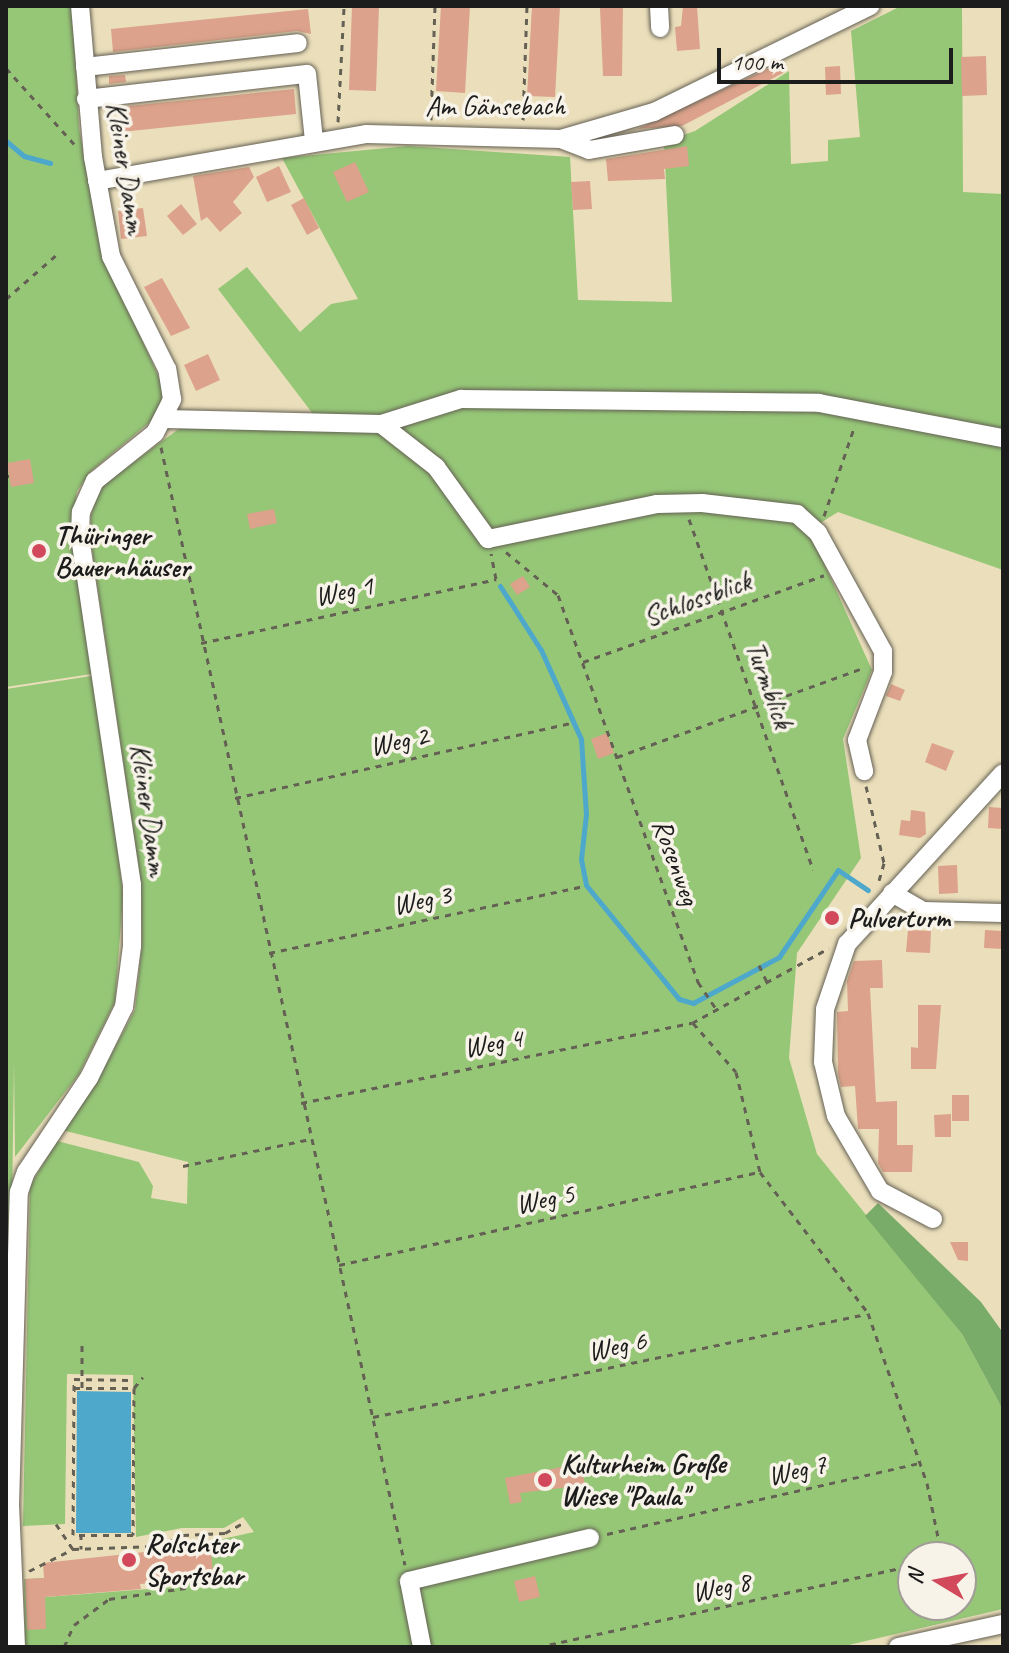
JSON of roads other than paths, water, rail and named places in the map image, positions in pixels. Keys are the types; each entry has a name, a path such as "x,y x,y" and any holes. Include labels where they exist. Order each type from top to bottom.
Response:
{"street":[{"name":"Kleiner Damm","path":"16,1647 13,1571 19,1192 26,1172 89,1078 124,1007 132,946 132,885 81,512 95,481 160,426 172,399 167,369 111,256 93,157 80,6"},
{"path":"659,6 660,28"},
{"name":"Am Gänsebach","path":"97,181 338,138 430,135 561,139 654,112 870,6"},
{"path":"85,67 298,43"},
{"path":"86,99 307,74 314,141"},
{"path":"561,139 589,150 675,135"},
{"path":"160,426 381,424 461,399 819,403 1003,438"},
{"path":"381,424 436,467 488,539 657,504 698,503 797,514 818,533 883,651 883,672 857,740 864,771"},
{"path":"933,1219 880,1191 836,1116 823,1062 825,1009 836,966 884,889 1003,773"},
{"path":"884,889 923,911 1003,913"},
{"path":"422,1647 409,1581 590,1538"},
{"path":"898,1647 1003,1624"}],"water":[{"path":"77,1391 131,1392 131,1533 76,1533"}],"waterway":[{"path":"6,141 24,156 50,163"},
{"path":"500,586 541,650 581,739 586,814 581,859 586,885 679,999 693,1003 779,957 838,870 868,890"}],"place":[{"name":"Thüringer Bauernhäuser","path":"39,551"},
{"name":"Pulverturm","path":"832,918"},
{"name":"Kulturheim Große Wiese \"Paula\"","path":"545,1480"},
{"name":"Rolschter Sportsbar","path":"129,1560"}]}
